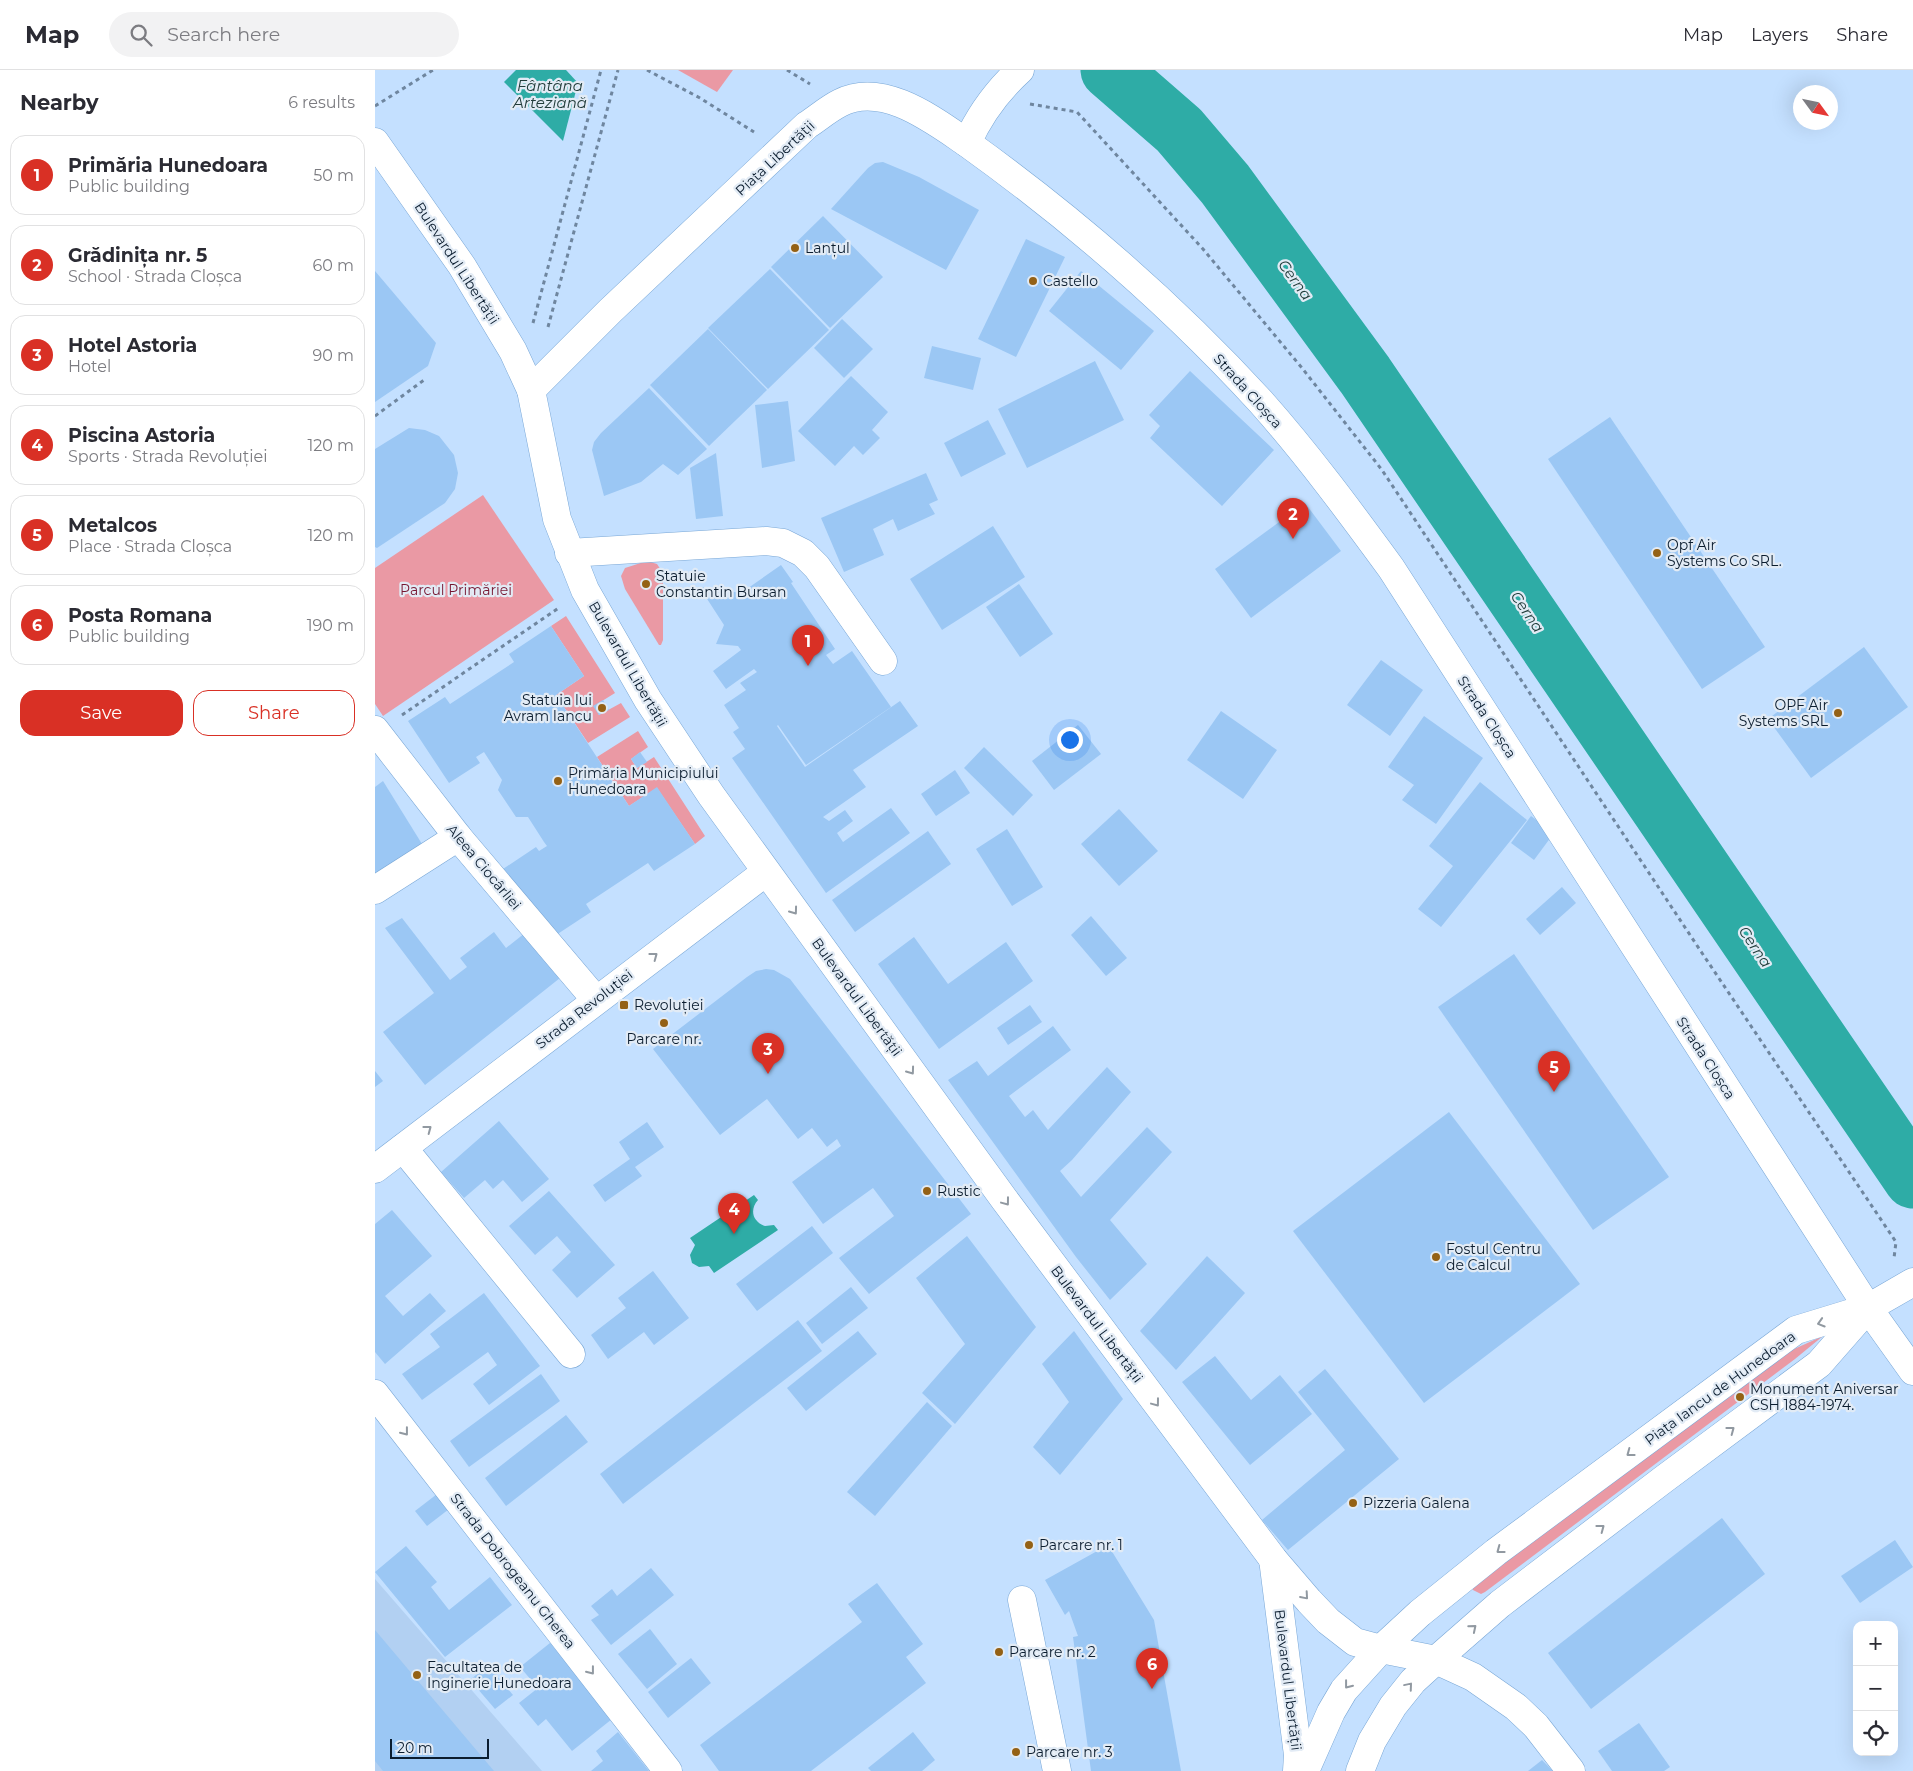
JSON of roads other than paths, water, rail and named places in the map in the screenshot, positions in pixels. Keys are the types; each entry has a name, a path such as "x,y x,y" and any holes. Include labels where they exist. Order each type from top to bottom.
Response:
{"street":[{"path":"967,143 978,118 1014,75"},
{"name":"Piața Libertății","path":"525,378 610,311 807,125 841,102 861,97 882,98 904,105 967,143"},
{"name":"Bulevardul Libertății","path":"375,142 462,266 513,351 525,378 557,519 569,553 585,590 620,654 711,795 998,1191 1273,1559 1328,1621 1355,1642 1436,1660 1473,1677 1515,1707 1535,1726 1571,1771"},
{"name":"Strada Cloșca","path":"967,143 1009,173 1090,238 1193,331 1261,403 1328,482 1391,568 1867,1308 1913,1371"},
{"path":"569,553 766,541 783,543 803,553 817,567 883,661"},
{"name":"Aleea Ciocârliei","path":"376,732 458,836 597,1000"},
{"path":"375,890 458,836"},
{"name":"Strada Revoluției","path":"375,1169 766,872"},
{"path":"403,1148 571,1354"},
{"path":"1360,1771 1372,1741 1393,1706 1413,1681 1436,1660 1508,1598 1819,1364 1867,1308 1911,1283"},
{"name":"Piața Iancu de Hunedoara","path":"1305,1771 1331,1712 1344,1690 1381,1649 1420,1613 1496,1552 1796,1330 1867,1308"},
{"name":"Strada Dobrogeanu Gherea","path":"375,1394 668,1771"},
{"name":"Bulevardul Libertății","path":"1273,1559 1298,1755 1297,1771"},
{"path":"1022,1600 1057,1771"}],"water":[{"name":"Fântâna Arteziană","path":"516,70 566,70 578,83 563,141 504,82"},
{"path":"754,1195 758,1200 753,1212 755,1219 765,1226 774,1225 778,1230 714,1273 709,1266 699,1267 692,1263 690,1255 695,1245 690,1238"}],"waterway":[{"name":"Cerna","path":"1110,70 1179,130 1225,184 1365,375 1913,1179"}],"place":[{"name":"Lanțul","path":"795,248"},
{"name":"Castello","path":"1033,281"},
{"name":"Grădinița nr. 5","path":"1293,539"},
{"name":"Opf Air Systems Co SRL.","path":"1657,553"},
{"name":"Statuie Constantin Bursan","path":"646,584"},
{"name":"Primăria Hunedoara","path":"808,666"},
{"name":"Statuia lui Avram Iancu","path":"602,708"},
{"name":"OPF Air Systems SRL","path":"1838,713"},
{"name":"Primăria Municipiului Hunedoara","path":"558,781"},
{"name":"Revoluției","path":"624,1005"},
{"name":"Parcare nr.","path":"664,1023"},
{"name":"Hotel Astoria","path":"768,1074"},
{"name":"Metalcos","path":"1554,1092"},
{"name":"Rustic","path":"927,1191"},
{"name":"Piscina Astoria","path":"734,1234"},
{"name":"Fostul Centru de Calcul","path":"1436,1257"},
{"name":"Monument Aniversar CSH 1884-1974.","path":"1740,1397"},
{"name":"Pizzeria Galena","path":"1353,1503"},
{"name":"Parcare nr. 1","path":"1029,1545"},
{"name":"Parcare nr. 2","path":"999,1652"},
{"name":"Facultatea de Inginerie Hunedoara","path":"417,1675"},
{"name":"Posta Romana","path":"1152,1689"},
{"name":"Parcare nr. 3","path":"1016,1752"}],"park label":[{"name":"Parcul Primăriei","path":"456,590"}]}
